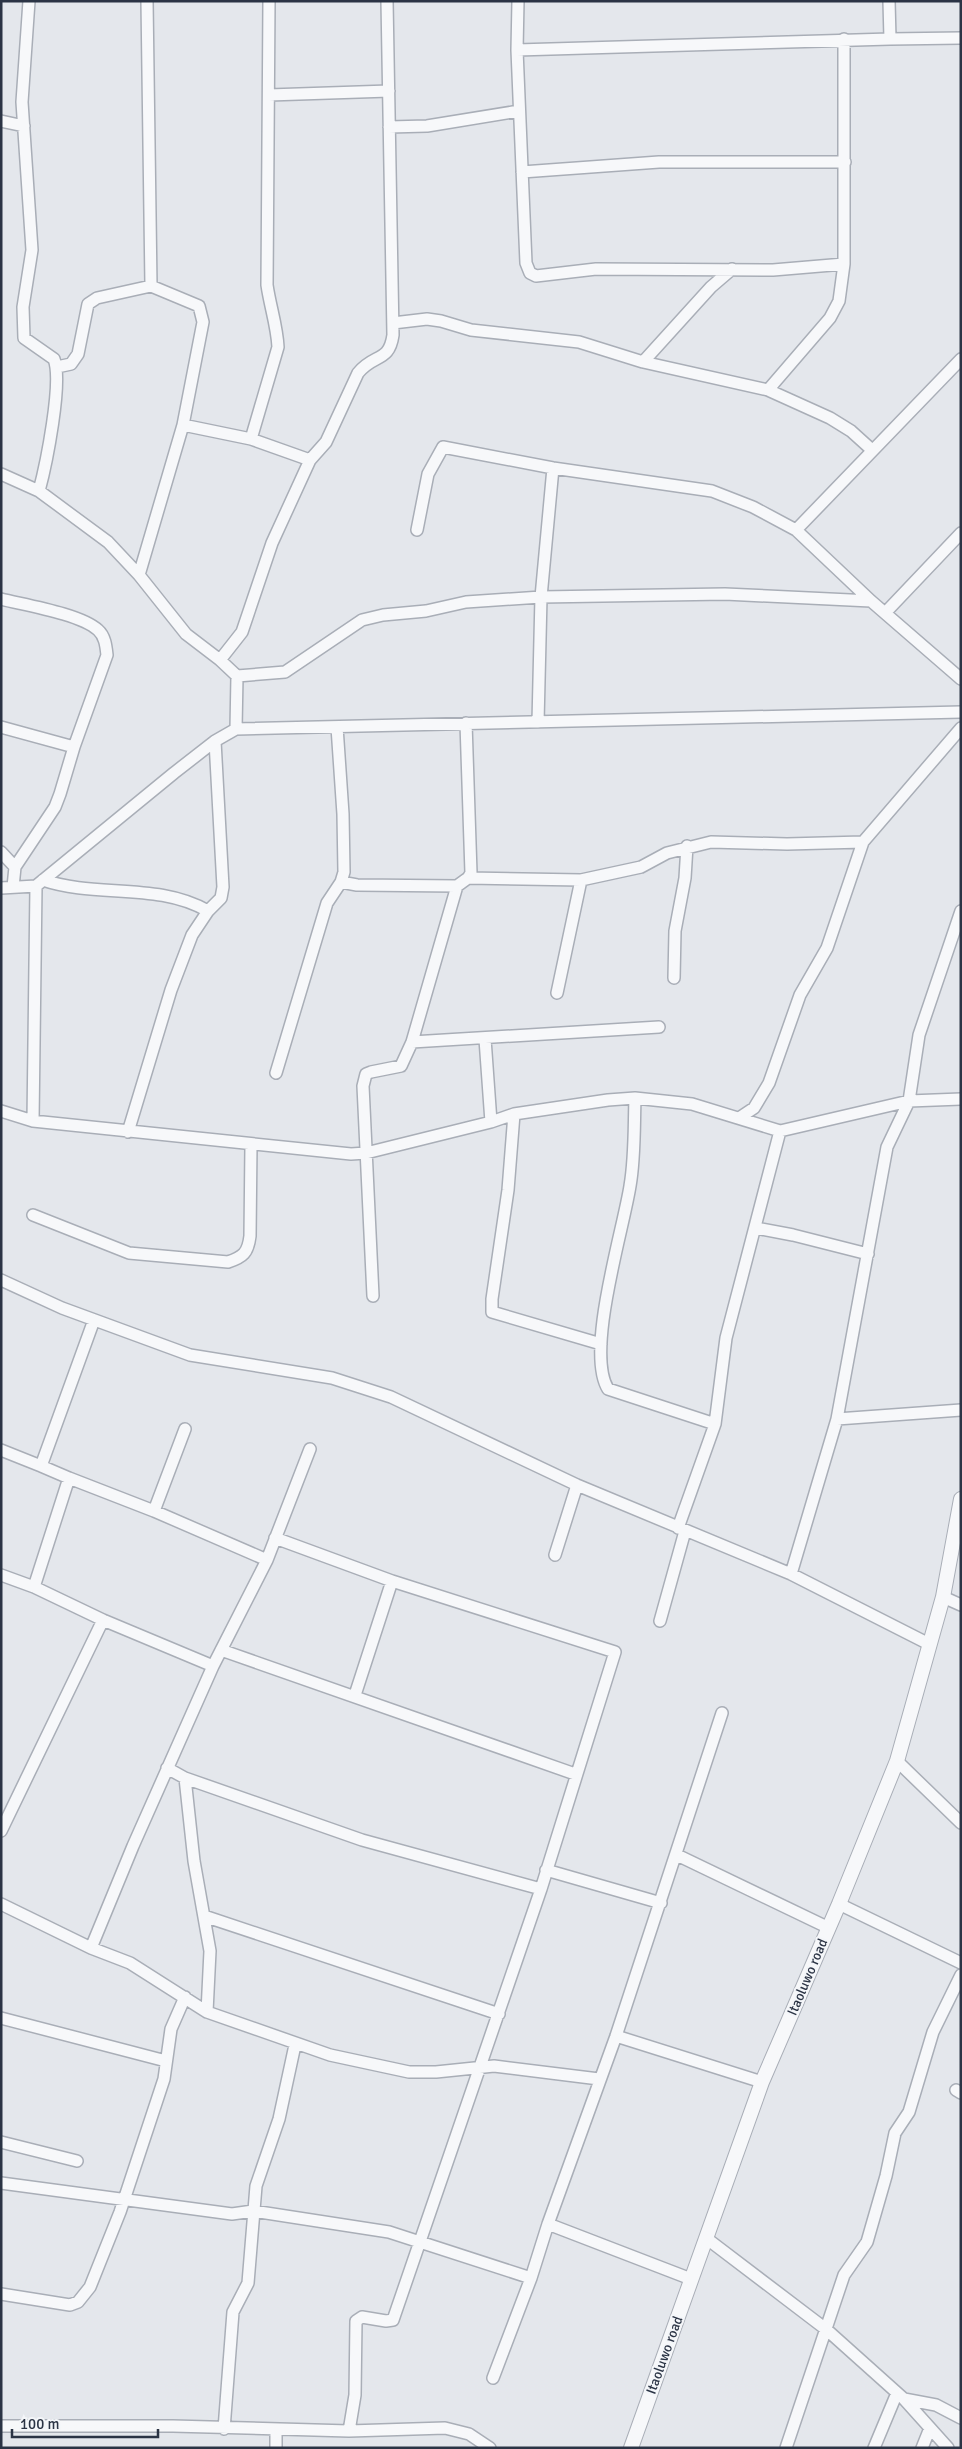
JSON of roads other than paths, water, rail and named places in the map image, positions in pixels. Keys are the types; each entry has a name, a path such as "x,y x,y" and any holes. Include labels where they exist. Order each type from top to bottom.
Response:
{"street":[{"path":"29,1 22,102 32,250 23,307 23,327 24,338 54,359 57,367 47,463 39,491"},
{"path":"146,1 150,286"},
{"path":"251,439 278,346 278,332 270,306 267,285 269,1"},
{"path":"220,660 242,632 272,543 310,460 326,442 358,373 366,364 386,354 391,348 393,323 387,1"},
{"path":"518,1 519,111 526,263 530,273 536,276 596,269 782,269 844,264"},
{"path":"890,1 890,39"},
{"path":"517,50 844,39 961,38"},
{"path":"768,390 830,318 838,301 844,264 844,39"},
{"path":"269,95 389,91"},
{"path":"389,127 427,126 519,111"},
{"path":"1,121 24,126"},
{"path":"522,172 659,162 845,162"},
{"path":"643,362 711,287 732,269"},
{"path":"57,367 71,364 78,354 88,304 97,298 150,286 199,306 203,322 183,425 139,575"},
{"path":"393,323 428,319 471,330 579,342 643,362 768,390 830,418 851,431 872,450"},
{"path":"796,530 961,359"},
{"path":"183,425 251,439 310,460"},
{"path":"417,530 428,474 443,447 553,468 712,491 754,507 796,530 871,601 961,679"},
{"path":"538,722 540,597 553,468"},
{"path":"1,474 39,491 108,542 139,575 186,634 220,660 237,676 236,729"},
{"path":"885,613 961,533"},
{"path":"237,676 285,672 362,620 372,617 426,611 466,602 540,597 726,594 871,601"},
{"path":"1,599 86,622 100,631 106,642 107,655 74,746 55,807 15,867 13,887"},
{"path":"33,1121 39,883 215,741 236,729 961,712"},
{"path":"341,882 357,885 457,886 468,878 472,866 466,723"},
{"path":"1,727 74,746"},
{"path":"276,1073 327,903 341,882 344,872 343,814 337,727"},
{"path":"739,1118 754,1108 769,1083 800,995 827,948 863,842 961,728"},
{"path":"128,1132 171,990 192,935 208,911 221,898 223,888 215,741"},
{"path":"468,878 581,880 641,866 667,852 711,842 787,844 863,842"},
{"path":"674,978 675,931 685,878 687,846"},
{"path":"1,852 15,867"},
{"path":"557,993 581,880"},
{"path":"1,888 39,883 151,893 194,903 208,911"},
{"path":"373,1296 364,1080 371,1072 401,1066 412,1042 457,886"},
{"path":"791,1574 837,1419 887,1147 909,1101 919,1035 961,910"},
{"path":"412,1042 659,1027"},
{"path":"485,1039 491,1122"},
{"path":"635,1098 630,1185 611,1273 601,1344 604,1382 608,1389 715,1424"},
{"path":"1,1111 33,1121 128,1132 251,1145 366,1153 491,1122 514,1114 635,1098 692,1104 780,1131 909,1101 961,1099"},
{"path":"514,1114 508,1190 492,1299 492,1312 601,1344"},
{"path":"660,1621 681,1529 715,1424 726,1338 780,1131"},
{"path":"33,1215 129,1253 228,1262 242,1258 248,1249 250,1236 251,1145"},
{"path":"756,1228 793,1235 868,1254"},
{"path":"1,1280 94,1320 190,1356 332,1378 391,1397 577,1485 791,1574 929,1644"},
{"path":"41,1466 94,1320"},
{"path":"837,1419 961,1410"},
{"path":"154,1511 185,1429"},
{"path":"91,1948 167,1768 213,1666 268,1560 310,1449"},
{"path":"1,1450 154,1511 268,1560"},
{"path":"34,1587 68,1478"},
{"path":"555,1555 577,1485"},
{"name":"Itaoluwo road","path":"631,2448 762,2082 839,1904 897,1760 943,1597 958,1530 961,1499"},
{"path":"275,1538 392,1581 615,1652 575,1774 541,1889 393,2320 386,2322 362,2317 356,2321 355,2395 349,2431"},
{"path":"1,1575 34,1587 102,1620 213,1666"},
{"path":"355,1695 392,1581"},
{"path":"943,1597 961,1605"},
{"path":"1,1832 102,1620"},
{"path":"221,1650 355,1695 575,1774"},
{"path":"493,2378 531,2278 548,2224 616,2036 722,1713"},
{"path":"897,1760 961,1822"},
{"path":"167,1768 186,1778 362,1840 541,1889"},
{"path":"186,1778 194,1860 210,1951 207,2012"},
{"path":"677,1854 828,1928"},
{"path":"546,1870 661,1903"},
{"path":"1,1904 91,1948 130,1963 207,2012 295,2045 330,2055 409,2072 436,2072 494,2066 599,2079"},
{"path":"839,1904 961,1963"},
{"path":"204,1916 499,2014"},
{"path":"786,2448 844,2275 866,2242 886,2176 895,2132 909,2112 933,2032 961,1975"},
{"path":"1,2294 70,2305 78,2302 90,2288 124,2199 164,2079 171,2029 185,1997"},
{"path":"1,2018 166,2061"},
{"path":"616,2036 762,2082"},
{"path":"224,2429 233,2312 248,2283 256,2186 279,2119 295,2045"},
{"path":"1,2142 77,2161"},
{"path":"1,2183 232,2214 254,2211 389,2232 531,2278"},
{"path":"548,2224 691,2279"},
{"path":"706,2238 827,2330 901,2396 948,2448"},
{"path":"901,2396 936,2405 961,2418"},
{"path":"874,2448 901,2396"},
{"path":"1,2426 173,2426 224,2429 349,2431 444,2428 468,2434 490,2448"},
{"path":"922,2448 930,2428"},
{"path":"276,2430 276,2448"}]}
